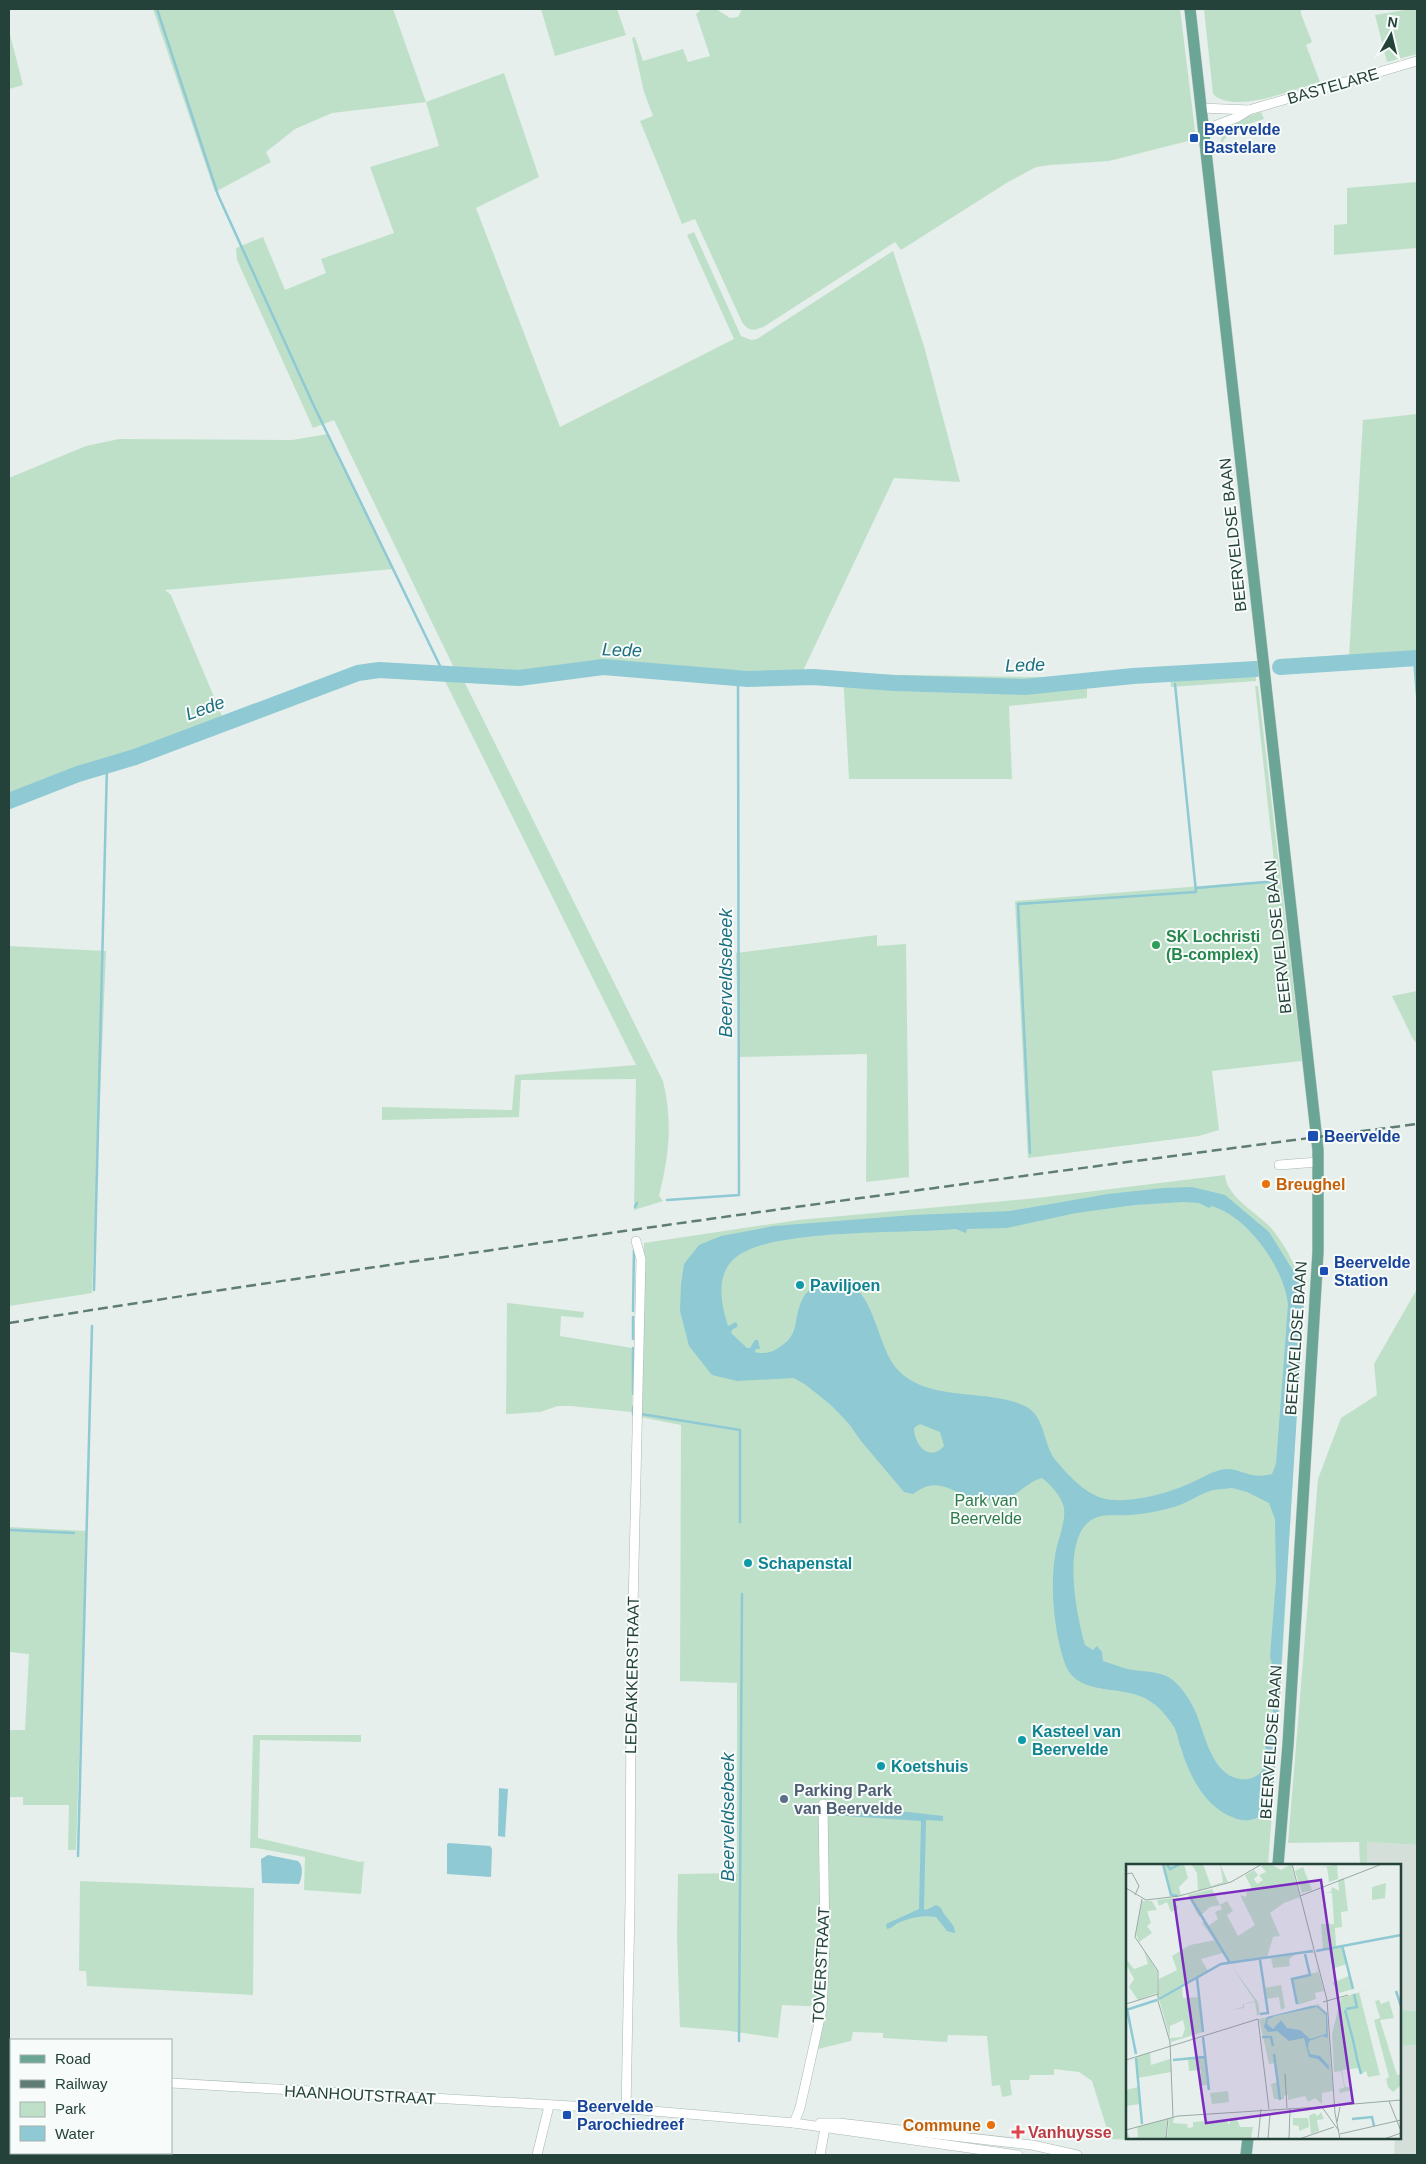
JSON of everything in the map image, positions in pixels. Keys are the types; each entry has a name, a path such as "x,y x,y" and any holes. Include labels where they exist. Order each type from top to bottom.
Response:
{"main road":[{"name":"BEERVELDSE BAAN","path":"1190,9 1294,939 1316,1117 1318,1252 1288,1745 1278,1864"},
{"path":"1246,2155 1248,2139"}],"street":[{"name":"BASTELARE","path":"1204,130 1249,110 1417,61"},
{"name":"BASTELARE","path":"1201,108 1249,110"},
{"path":"1279,1165 1318,1162"},
{"name":"LEDEAKKERSTRAAT","path":"626,2109 631,1695 640,1259 636,1241"},
{"name":"TOVERSTRAAT","path":"794,2123 800,2108 822,2009 825,1945 823,1804"},
{"name":"HAANHOUTSTRAAT","path":"172,2083 626,2109 794,2123"},
{"path":"537,2155 549,2106"},
{"path":"794,2123 1018,2155"},
{"path":"794,2123 840,2123 1040,2146 1077,2155"},
{"path":"820,2155 825,2128"}],"shaded area":[{"path":"1367,1842 1417,1845 1417,2011 1401,2010 1401,1864 1367,1864"},
{"path":"1417,2045 1417,2155 1394,2155 1395,2139 1401,2139 1401,2046"}],"green space":[{"path":"153,9 393,9 426,102 332,113 295,129 266,152 271,162 215,192"},
{"path":"541,9 617,9 626,35 555,56"},
{"path":"702,9 716,9 730,18 738,17 742,9 1180,9 1196,139 1109,161 1036,167 1008,182 901,250 895,242 765,326 755,330 749,329 742,322 695,219 682,224 640,121 653,116 644,92 632,38 635,37 643,61 683,49 688,62 710,56 696,14"},
{"path":"1204,9 1301,9 1301,14 1312,42 1306,45 1320,82 1265,99 1249,101 1235,102 1223,100 1213,94"},
{"path":"1417,9 1417,54 1387,62 1375,15"},
{"path":"9,31 23,85 9,89"},
{"path":"504,73 539,177 476,208 560,427 734,339 687,235 694,232 741,336 751,340 757,339 893,251 924,346 960,482 894,478 802,673 694,669 630,663 595,664 516,673 455,670 334,420 313,428 237,260 236,248 263,237 285,290 326,273 321,259 394,233 370,167 439,146 426,102"},
{"path":"1261,112 1264,119 1232,129 1219,147 1225,127 1242,118"},
{"path":"1417,182 1417,248 1334,255 1334,225 1347,224 1347,188"},
{"path":"1417,414 1417,652 1349,657 1363,420"},
{"path":"328,434 393,569 165,590 171,595 223,718 9,796 9,478 86,446 119,439 292,440"},
{"path":"1255,666 1256,681 1171,687 1170,672"},
{"path":"843,674 1087,678 1087,698 1009,706 1012,779 849,779"},
{"path":"444,679 463,679 663,1081 669,1125 667,1153 659,1196 663,1201 634,1210 636,1079 521,1080 519,1117 382,1120 382,1107 512,1110 515,1075 636,1065"},
{"path":"1255,686 1258,686 1302,1061 1212,1071 1219,1130 1199,1136 1028,1158 1015,901 1276,880"},
{"path":"877,935 877,946 906,944 909,1177 866,1182 867,1054 739,1057 736,953"},
{"path":"9,946 106,951 92,1293 9,1306"},
{"path":"1417,991 1417,1044 1392,996"},
{"name":"Park van Beervelde","path":"1225,1175 1231,1191 1237,1198 1272,1229 1285,1247 1300,1280 1304,1280 1279,1718 1268,1864 1126,1864 1126,2139 1132,2140 1110,2139 1092,2081 1079,2072 1054,2069 1054,2075 1030,2075 1029,2080 1010,2080 1012,2095 1002,2097 1000,2085 992,2086 987,2036 948,2035 947,2042 883,2038 883,2033 853,2032 851,2041 818,2049 827,2007 782,2005 778,2038 730,2031 680,2027 677,1938 678,1874 737,1873 737,1683 680,1681 681,1425 640,1417 644,1243 798,1220 1037,1198"},
{"path":"1417,1289 1417,1845 1367,1842 1367,1864 1360,1864 1359,1842 1288,1843 1318,1479 1341,1418 1377,1395 1374,1364"},
{"path":"507,1303 584,1312 583,1318 561,1316 560,1336 632,1348 632,1412 558,1406 540,1412 506,1414"},
{"path":"9,1527 87,1531 76,1850 68,1850 69,1805 23,1805 23,1797 9,1797 9,1730 25,1730 29,1654 9,1652"},
{"path":"253,1735 361,1735 361,1742 260,1740 258,1838 360,1862 364,1861 361,1894 304,1890 305,1857 250,1848"},
{"path":"80,1881 254,1888 253,1995 87,1986 86,1971 79,1971"},
{"path":"1401,2010 1417,2011 1417,2045 1401,2046"}],"water":[{"path":"1192,1187 1225,1195 1269,1232 1299,1280 1299,1293 1304,1302 1274,1780 1265,1812 1255,1819 1248,1820 1237,1819 1226,1814 1208,1800 1194,1781 1174,1727 1157,1706 1143,1697 1131,1693 1091,1686 1079,1681 1070,1673 1064,1661 1058,1636 1053,1595 1055,1556 1064,1520 1064,1508 1059,1496 1042,1478 1002,1499 978,1500 951,1489 934,1485 924,1487 913,1494 904,1492 849,1424 832,1406 806,1385 794,1378 737,1381 712,1375 689,1346 680,1311 684,1264 699,1245 721,1236 774,1226 913,1215 1010,1211 1108,1194","holes":["1199,1203 1209,1208 1211,1206 1225,1211 1238,1220 1262,1245 1272,1260 1285,1291 1288,1305 1276,1464 1272,1474 1257,1476 1225,1469 1191,1483 1145,1498 1122,1500 1102,1498 1084,1488 1058,1463 1049,1449 1037,1417 1025,1406 993,1397 941,1391 924,1387 910,1380 897,1369 891,1360 865,1299 858,1290 849,1284 830,1281 811,1289 799,1306 793,1334 789,1340 771,1352 755,1352 756,1349 760,1349 758,1340 755,1340 750,1348 747,1348 731,1333 738,1326 736,1322 728,1326 725,1317 721,1290 724,1273 735,1258 752,1248 807,1237 840,1234 956,1229 966,1233 967,1229 1007,1228 1076,1213 1135,1205","920,1424 940,1432 944,1446 933,1453 928,1452 923,1449 917,1440 914,1428","1232,1488 1247,1492 1269,1503 1275,1519 1276,1580 1270,1656 1274,1678 1273,1710 1265,1739 1266,1758 1264,1766 1257,1776 1246,1779 1230,1776 1216,1762 1190,1700 1175,1682 1164,1675 1130,1670 1103,1661 1102,1652 1097,1646 1093,1650 1085,1645 1075,1595 1074,1555 1078,1538 1086,1525 1098,1517 1135,1515 1158,1511 1179,1505 1213,1490"]},
{"path":"499,1788 508,1789 505,1837 498,1836"},
{"path":"828,1810 908,1812 943,1816 943,1821 926,1820 924,1909 926,1910 936,1905 941,1908 955,1929 955,1933 947,1931 936,1917 931,1916 907,1920 887,1929 886,1924 919,1909 921,1821 830,1815"},
{"path":"447,1844 490,1846 492,1849 491,1877 447,1874"},
{"path":"268,1855 298,1861 302,1869 299,1884 262,1883 261,1859"}],"waterway":[{"path":"157,9 218,195 313,404 444,674"},
{"path":"1414,658 1417,695"},
{"name":"Lede","path":"1280,667 1417,658"},
{"name":"Lede","path":"9,801 78,774 135,757 358,673 379,670 519,678 603,667 748,679 813,677 894,683 1024,687 1133,676 1256,669"},
{"name":"Beerveldsebeek","path":"667,1200 739,1195 738,678"},
{"path":"1030,1153 1018,904 1196,892 1175,684"},
{"path":"94,1290 107,765"},
{"path":"1196,888 1277,881"},
{"name":"Beerveldsebeek","path":"635,1207 637,1203"},
{"name":"Beerveldsebeek","path":"633,1311 634,1250"},
{"name":"Beerveldsebeek","path":"633,1317 633,1339"},
{"path":"78,1856 92,1326"},
{"name":"Beerveldsebeek","path":"633,1348 633,1394"},
{"name":"Beerveldsebeek","path":"633,1407 633,1414"},
{"name":"Beerveldsebeek","path":"641,1414 740,1430 740,1522"},
{"path":"9,1530 74,1533"},
{"name":"Beerveldsebeek","path":"739,2041 742,1594"}],"railway":[{"path":"9,1323 360,1269 712,1219 1417,1124"}],"place":[{"name":"Beervelde Bastelare","path":"1194,138"},
{"name":"SK Lochristi (B-complex)","path":"1156,945"},
{"name":"Beervelde","path":"1313,1136"},
{"name":"Breughel","path":"1266,1184"},
{"name":"Beervelde Station","path":"1324,1271"},
{"name":"Paviljoen","path":"800,1285"},
{"name":"Schapenstal","path":"748,1563"},
{"name":"Kasteel van Beervelde","path":"1022,1740"},
{"name":"Koetshuis","path":"881,1766"},
{"name":"Parking Park van Beervelde","path":"784,1799"},
{"name":"Beervelde Parochiedreef","path":"567,2115"},
{"name":"Commune","path":"991,2125"},
{"name":"Vanhuysse","path":"1018,2132"}]}
